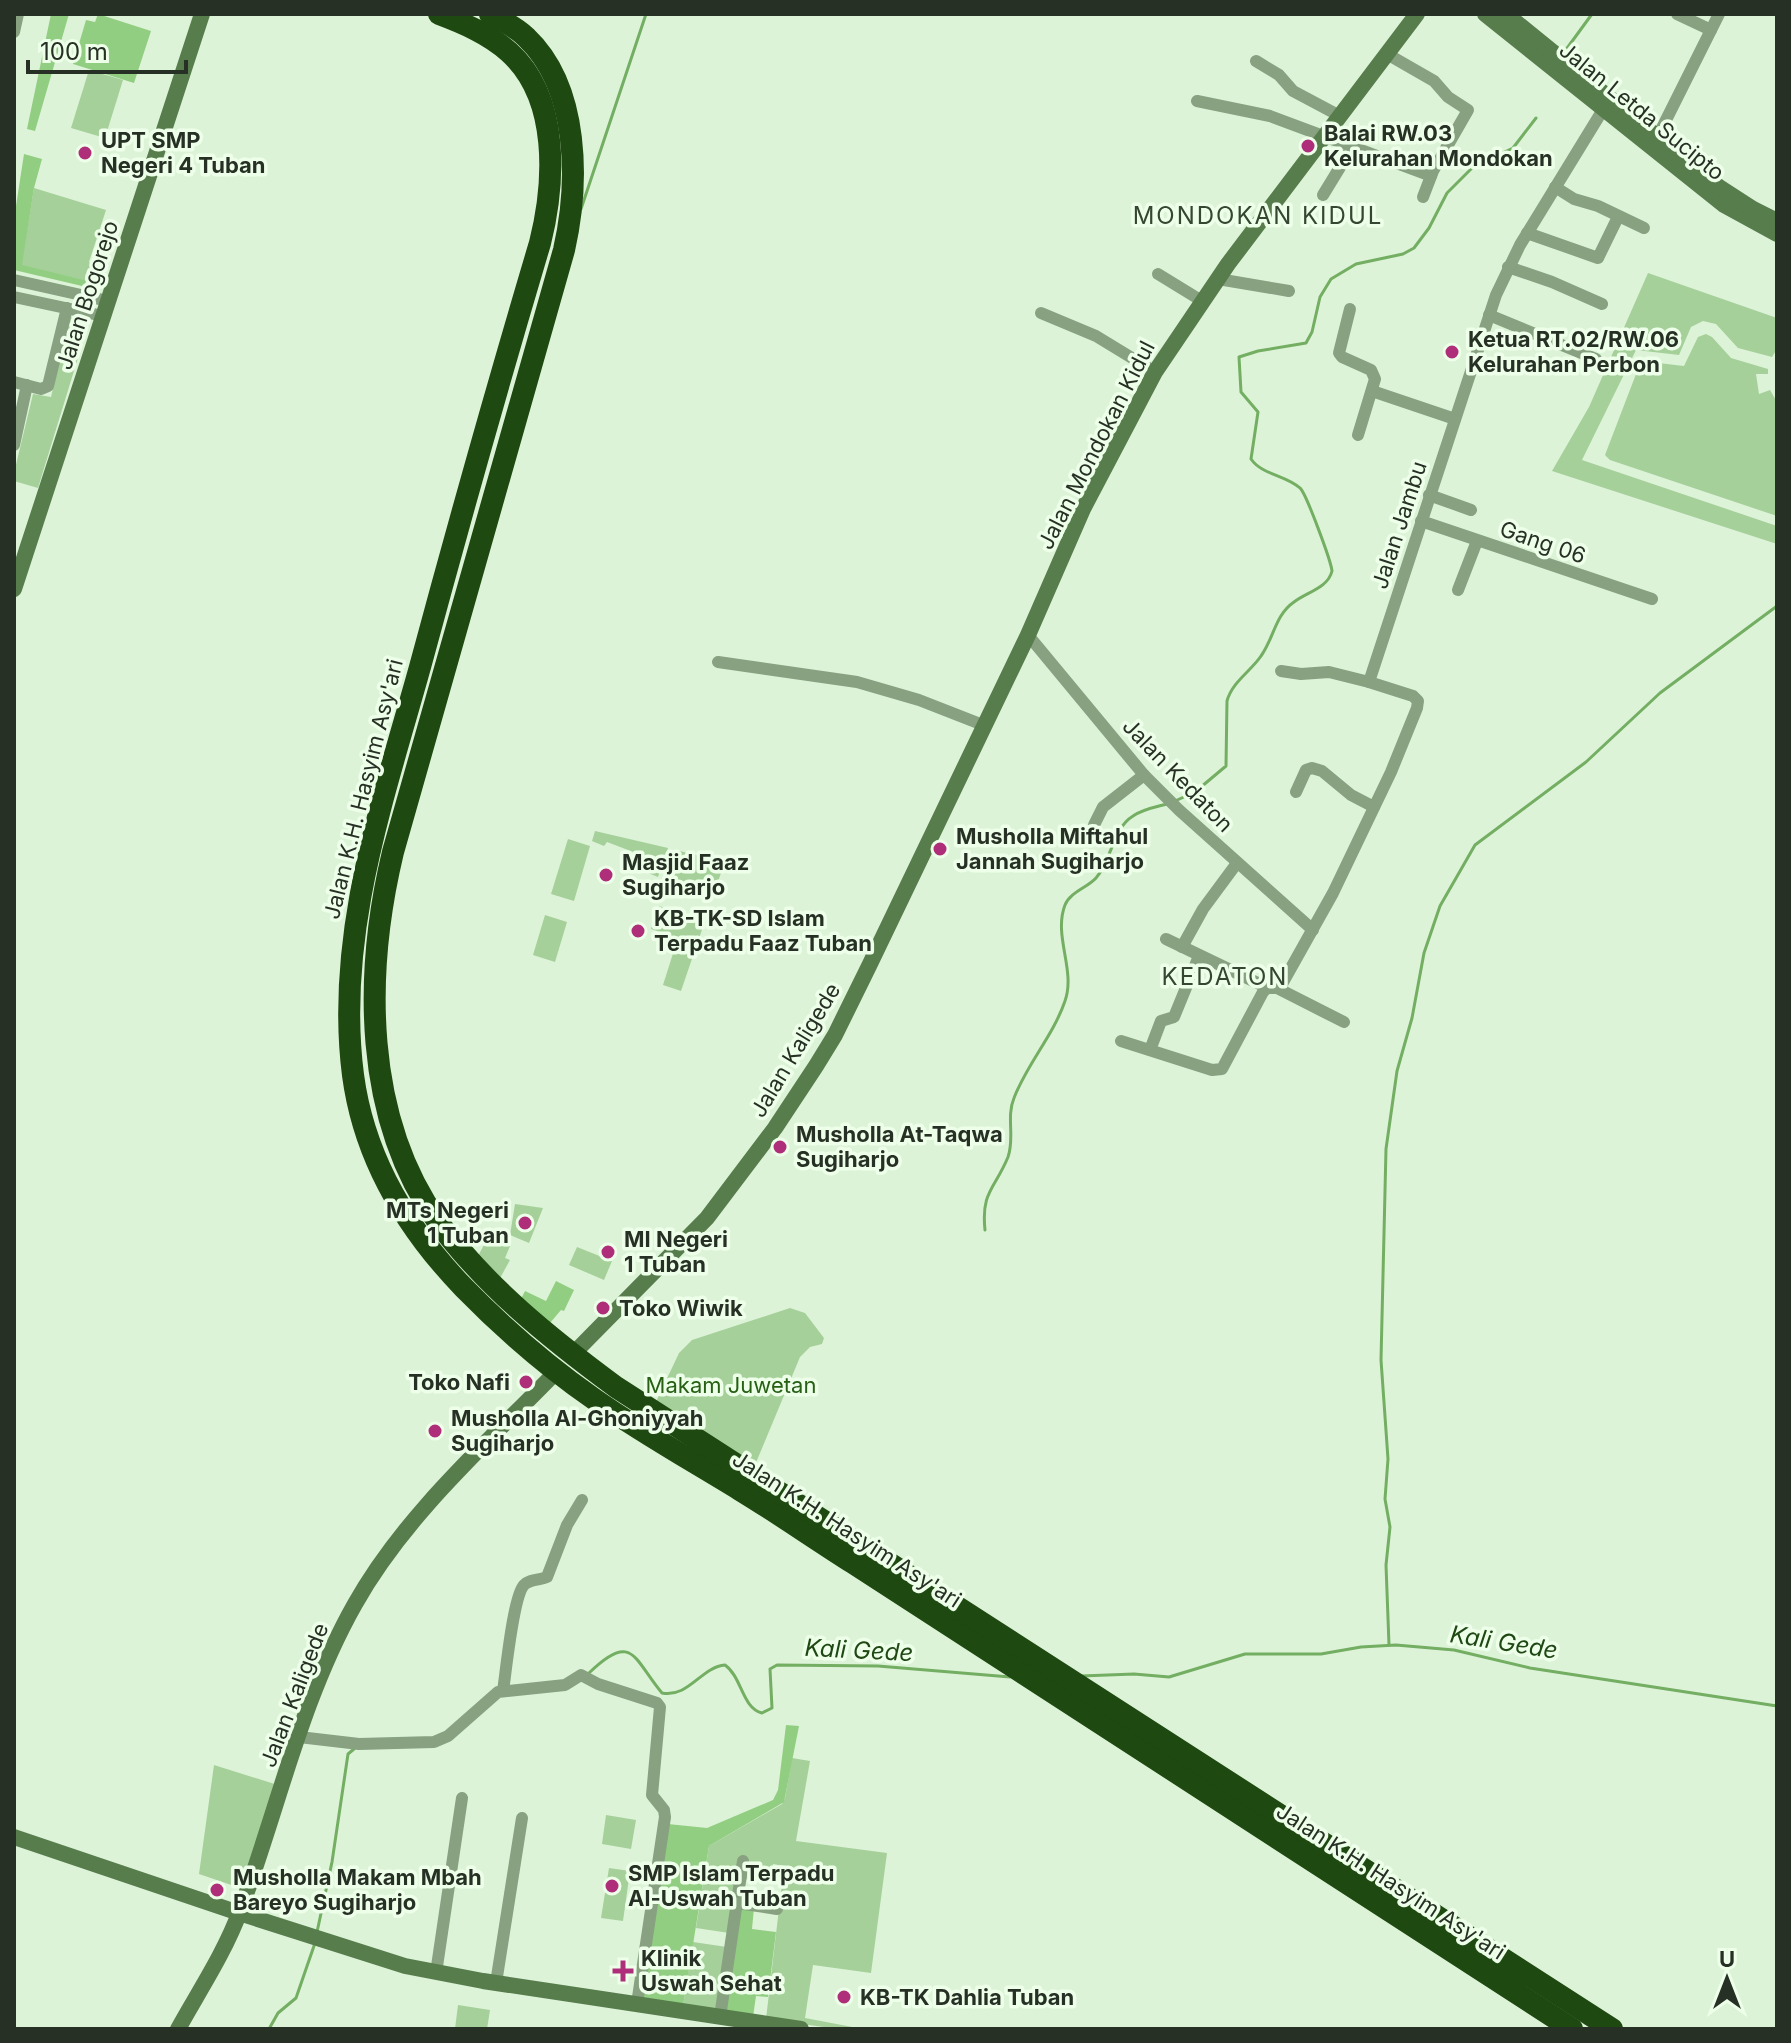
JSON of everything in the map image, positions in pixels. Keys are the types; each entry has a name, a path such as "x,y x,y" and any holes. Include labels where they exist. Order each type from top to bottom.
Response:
{"highway":[{"name":"Jalan K.H. Hasyim Asy'ari","path":"439,14 480,32 510,52 557,122 574,174 570,221 393,852 378,928 377,1055 388,1107 411,1175 438,1221 494,1285 573,1354 668,1422 1612,2029"},
{"name":"Jalan K.H. Hasyim Asy'ari","path":"490,14 515,28 536,48 554,81 557,122 545,220 411,699 370,852 355,922 349,1003 354,1080 384,1179 398,1205 444,1267 507,1329 557,1371 624,1419 768,1508 1572,2029"},
{"path":"411,699 414,710 421,711 456,591 460,583 472,574"},
{"path":"370,852 385,837 420,722 426,724 426,736"},
{"path":"668,1422 679,1439 780,1504 777,1510 768,1508"},
{"path":"1487,1948 1480,1947 1477,1954 1575,2018 1584,2029"}],"street":[{"path":"14,32 18,14"},
{"name":"Jalan Bogorejo","path":"14,589 202,14"},
{"name":"Jalan Mondokan Kidul","path":"1028,635 1083,509 1155,372 1218,279 1417,14"},
{"name":"Jalan Letda Sucipto","path":"1485,14 1533,43 1719,187 1777,221"},
{"name":"Jalan Letda Sucipto","path":"1506,14 1604,108 1660,143 1724,205 1777,234"},
{"path":"1677,14 1711,30"},
{"path":"1660,143 1719,14"},
{"path":"1387,54 1434,81 1448,97 1468,110 1431,176 1423,197"},
{"path":"1256,61 1279,75 1293,91 1340,116"},
{"path":"1197,101 1270,116 1431,176"},
{"name":"Jalan Jambu","path":"1369,682 1489,315 1508,267 1604,108"},
{"path":"1323,195 1353,146"},
{"path":"1555,187 1574,199 1598,206 1644,228"},
{"path":"1527,233 1596,258 1601,256 1618,217"},
{"path":"1508,267 1602,304"},
{"path":"1158,274 1202,301"},
{"path":"1218,279 1289,291"},
{"path":"14,280 106,309"},
{"path":"14,297 67,308 106,309"},
{"path":"14,382 43,389 48,386 67,308"},
{"path":"1350,309 1339,353 1373,372 1375,379 1358,435"},
{"path":"1041,313 1105,341 1155,372"},
{"path":"1489,315 1596,359"},
{"path":"14,445 27,385"},
{"path":"1372,391 1455,419"},
{"path":"1429,495 1471,510"},
{"name":"Gang 06","path":"1421,521 1652,599"},
{"path":"1458,590 1477,541"},
{"name":"Jalan Kaligede","path":"573,1354 700,1226 787,1111 835,1035 1028,635"},
{"name":"Jalan Kedaton","path":"1028,635 1144,775 1313,930"},
{"path":"718,662 857,682 919,700 983,725"},
{"path":"1121,1041 1212,1070 1222,1069 1263,992 1273,988 1290,971 1313,930 1404,742 1418,703 1413,696 1329,672 1301,674 1281,671"},
{"path":"1296,792 1306,770 1312,768 1374,807"},
{"path":"1094,825 1103,807 1144,775"},
{"path":"1182,947 1203,909 1237,863"},
{"path":"1166,939 1344,1022"},
{"path":"1150,1050 1161,1021 1174,1017 1199,956"},
{"name":"Jalan Kaligede","path":"178,2029 239,1913 328,1657 353,1606 424,1509 557,1371"},
{"path":"503,1691 512,1626 522,1589 527,1582 547,1577 567,1525 582,1500"},
{"path":"299,1737 359,1744 434,1742 448,1736 490,1697 503,1691 565,1685 580,1675 657,1703 660,1707 652,1795 664,1810 665,1817 637,2004"},
{"path":"436,1973 462,1798"},
{"path":"496,1983 522,1818"},
{"path":"14,1837 324,1941 436,1973 801,2029"},
{"path":"720,2017 743,1861"},
{"path":"737,1903 777,1909"}],"green space":[{"path":"51,14 69,14 35,131 27,129"},
{"path":"98,14 151,31 134,83 73,64 86,20 95,22"},
{"path":"89,70 123,80 105,138 71,128"},
{"path":"24,154 42,159 34,188 22,265 101,284 99,290 14,270 14,219"},
{"path":"34,188 106,210 89,262 107,268 101,284 21,266"},
{"path":"1648,273 1777,318 1777,349 1772,357 1738,348 1716,324 1703,321 1691,327 1679,355 1636,350 1582,460 1777,526 1777,544 1552,471 1589,407"},
{"path":"70,317 89,322 38,488 14,481 14,473 33,394 51,397"},
{"path":"1706,334 1731,358 1768,369 1768,374 1756,374 1759,394 1770,390 1777,402 1777,516 1610,460 1605,455 1641,361 1684,366 1698,337"},
{"path":"595,831 668,848 658,877 631,866 636,853 607,842 604,846 592,841"},
{"path":"568,839 590,846 574,901 551,894"},
{"path":"680,851 725,862 711,901 668,886"},
{"path":"659,906 705,921 697,944 651,929"},
{"path":"545,915 567,922 555,962 533,955"},
{"path":"676,944 695,950 681,991 663,985"},
{"path":"515,1204 543,1208 529,1243 510,1235"},
{"path":"486,1241 510,1246 505,1258 510,1260 499,1280 477,1258"},
{"path":"577,1247 612,1261 604,1280 569,1265"},
{"path":"556,1281 574,1290 564,1311 561,1310 550,1323 521,1299 525,1291 546,1301"},
{"name":"Makam Juwetan","path":"790,1308 805,1313 824,1338 822,1344 810,1347 800,1357 755,1465 655,1404 679,1353 692,1340"},
{"path":"786,1725 799,1726 784,1802 709,1846 683,2006 642,2000 668,1824 707,1828 773,1800 778,1790"},
{"path":"792,1758 810,1761 796,1841 887,1853 871,1973 813,1965 805,2018 863,2029 838,2029 766,2019 784,1866 773,1864 770,1882 744,1879 724,2012 683,2006 693,1942 727,1947 729,1933 696,1928 709,1846 782,1804"},
{"path":"214,1765 278,1785 243,1889 199,1874"},
{"path":"606,1815 636,1820 631,1849 602,1844"},
{"path":"609,1868 630,1871 623,1921 601,1918"},
{"path":"739,1907 754,1908 752,1929 776,1932 768,1997 756,1996 753,2017 724,2012"},
{"path":"458,2005 490,2010 487,2029 455,2029"}],"waterway":[{"path":"581,209 646,14"},
{"path":"1565,51 1592,14"},
{"path":"1175,801 1195,792 1226,766 1229,694 1261,656 1288,607 1322,586 1332,571 1318,528 1300,488 1261,468 1251,459 1258,412 1241,392 1239,357 1306,343 1312,332 1320,297 1331,279 1356,264 1403,254 1414,248 1429,228 1447,193 1473,167 1513,148 1536,118"},
{"path":"1389,1645 1386,1565 1390,1527 1385,1499 1388,1459 1381,1360 1386,1149 1397,1071 1412,1018 1424,953 1440,906 1475,845 1586,762 1660,693 1777,606"},
{"path":"985,1230 987,1198 1010,1150 1014,1098 1054,1026 1068,989 1061,929 1065,905 1096,878 1126,822 1141,812 1167,804"},
{"name":"Kali Gede","path":"1081,1676 1134,1674 1169,1677 1245,1654 1321,1654 1396,1645 1454,1650 1530,1668 1777,1706"},
{"name":"Kali Gede","path":"589,1673 615,1653 624,1652 632,1654 662,1693 671,1693 725,1665 731,1670 750,1705 762,1713 772,1708 770,1669 777,1665 878,1666 1010,1677"},
{"name":"Kali Gede","path":"317,1932 332,1862 348,1754 354,1749"},
{"name":"Kali Gede","path":"269,2029 278,2013 296,1998 315,1943"}],"place":[{"name":"Balai RW.03 Kelurahan Mondokan","path":"1308,146"},
{"name":"UPT SMP Negeri 4 Tuban","path":"85,153"},
{"name":"Ketua RT.02/RW.06 Kelurahan Perbon","path":"1452,352"},
{"name":"Musholla Miftahul Jannah Sugiharjo","path":"940,849"},
{"name":"Masjid Faaz Sugiharjo","path":"606,875"},
{"name":"KB-TK-SD Islam Terpadu Faaz Tuban","path":"638,931"},
{"name":"Musholla At-Taqwa Sugiharjo","path":"780,1147"},
{"name":"MTs Negeri 1 Tuban","path":"525,1223"},
{"name":"MI Negeri 1 Tuban","path":"608,1252"},
{"name":"Toko Wiwik","path":"603,1308"},
{"name":"Toko Nafi","path":"526,1382"},
{"name":"Musholla Al-Ghoniyyah Sugiharjo","path":"435,1431"},
{"name":"SMP Islam Terpadu Al-Uswah Tuban","path":"612,1886"},
{"name":"Musholla Makam Mbah Bareyo Sugiharjo","path":"217,1890"},
{"name":"Klinik Uswah Sehat","path":"623,1971"},
{"name":"KB-TK Dahlia Tuban","path":"844,1997"}],"district":[{"name":"MONDOKAN KIDUL","path":"1258,215"},
{"name":"KEDATON","path":"1225,976"}]}
